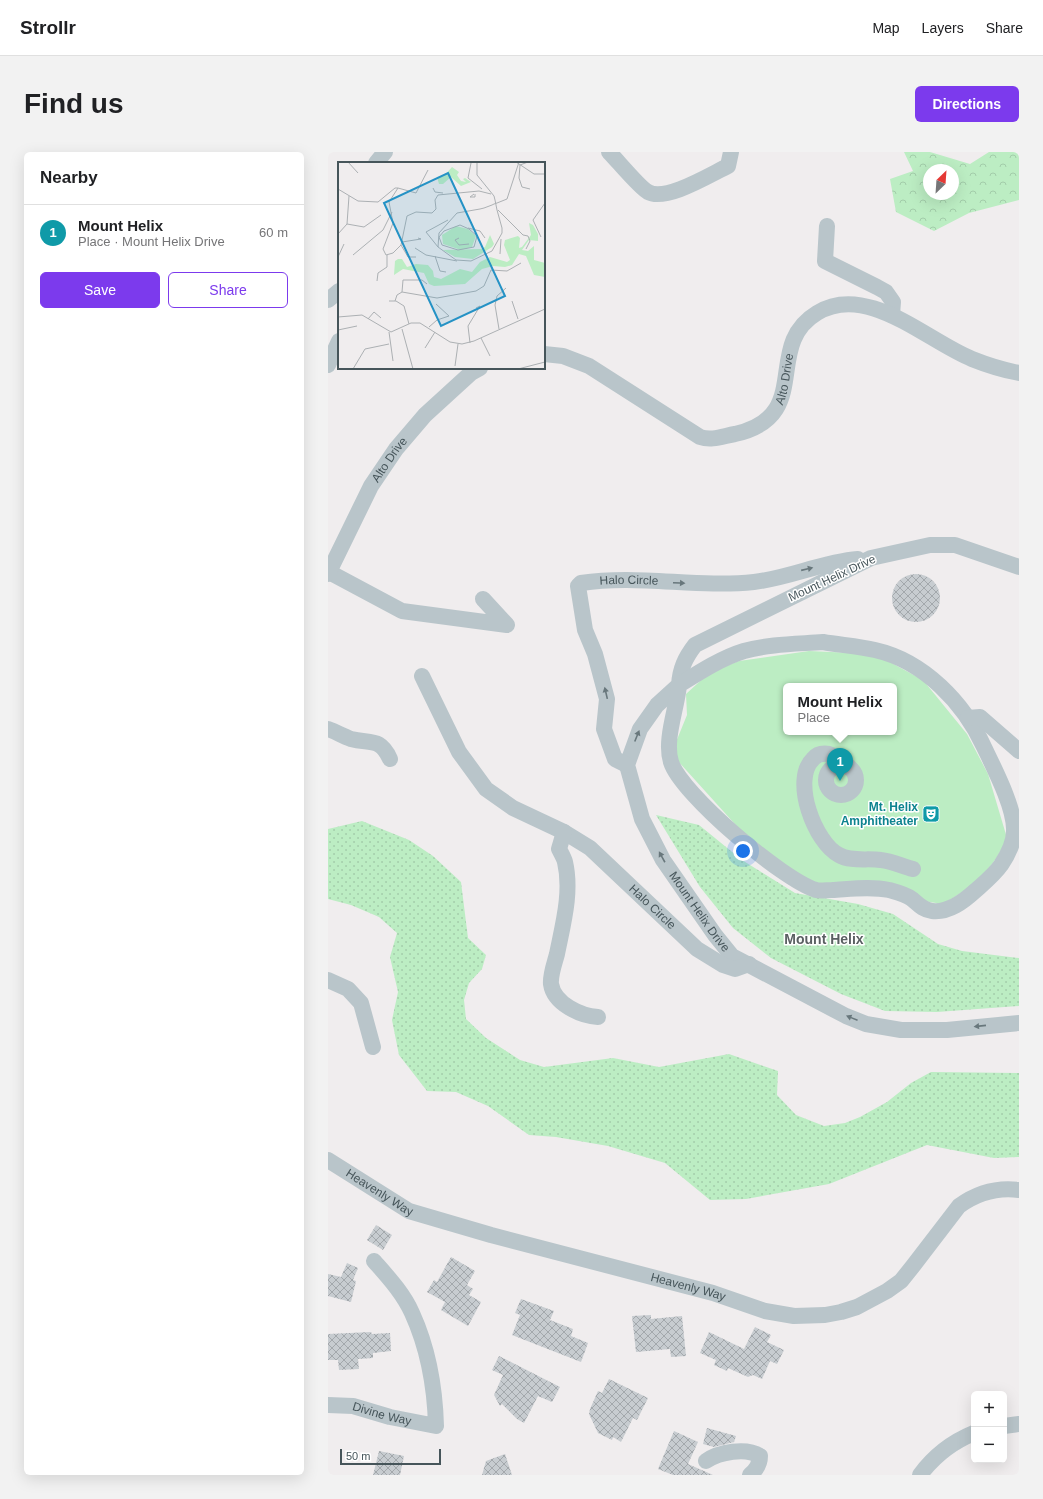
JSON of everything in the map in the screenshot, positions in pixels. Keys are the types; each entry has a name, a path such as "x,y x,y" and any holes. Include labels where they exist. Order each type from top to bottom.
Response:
{"street":[{"path":"377,162 385,152"},
{"path":"609,152 647,192 657,195 681,189 728,166 731,152"},
{"path":"827,226 825,261 886,292 894,302 892,315"},
{"path":"328,300 338,292"},
{"name":"Alto Drive","path":"545,354 563,356 589,366 700,437 709,440 747,431 758,426 774,411 784,392 787,361 792,343 801,327 824,309 844,303 869,307 892,315 972,359 1019,373"},
{"path":"328,365 338,343"},
{"name":"Alto Drive","path":"329,573 371,486 396,449 426,415 472,373 478,369"},
{"name":"Mount Helix Drive","path":"1019,567 955,544 930,545 871,558 695,645 687,655 680,672 679,685 678,701 668,750 672,764 678,776 709,811 756,852 786,874 816,890 887,890 910,898 921,907 932,911 947,910 967,899 991,877 1002,864 1010,848 1014,831 1011,813 1000,782 976,730 943,688 908,662 876,650 823,642 775,646 743,652 699,673 679,685 657,705 640,729 627,765 642,819 663,860 715,935 732,956 846,1016 866,1024 901,1030 947,1030 1019,1023"},
{"name":"Halo Circle","path":"627,765 616,759 604,730 607,699 596,654 585,630 578,586 581,583 604,579 699,584 754,582 848,560 871,558"},
{"path":"329,573 402,611 413,614 506,625 483,599"},
{"name":"Halo Circle","path":"422,676 459,752 486,789 513,808 564,832 590,848 697,950 723,965 735,969 749,964"},
{"path":"968,718 980,717 1019,751"},
{"path":"328,729 352,739 373,741 386,749 390,758"},
{"path":"849,767 838,757 827,754 817,755 810,762 804,773 804,790 807,804 822,838 831,850 847,859 880,860 913,869"},
{"path":"564,832 559,849 565,860 568,881 565,915 551,984 558,998 568,1006 579,1013 598,1017"},
{"path":"328,980 348,989 361,1003 374,1047"},
{"name":"Heavenly Way","path":"328,1160 409,1211 491,1235 713,1293 765,1311 794,1316 825,1315 841,1312 873,1300 901,1281 959,1206 988,1191 1010,1189 1019,1190"},
{"name":"Divine Way","path":"328,1405 353,1406 390,1417 436,1426 435,1398 429,1364 412,1313 397,1287 374,1261"},
{"path":"1007,1426 1019,1424"},
{"path":"920,1475 930,1462 946,1448 971,1435"},
{"path":"706,1461 715,1455 739,1451 754,1452 760,1456 760,1460 756,1470 750,1475"}],"green space":[{"path":"904,152 930,152 970,164 989,152 1019,152 1019,200 969,213 934,231 896,212 890,179 913,171"},
{"path":"809,651 875,654 923,680 967,734 988,774 1007,838 1002,849 988,869 972,885 942,904 815,883 778,862 743,833 677,760 676,742 687,715 686,694 710,672 739,661"},
{"path":"656,815 699,825 742,860 795,893 858,904 893,914 938,944 962,951 1019,958 1019,1006 937,1012 885,1011 841,994 771,958 733,928 700,887"},
{"path":"362,821 409,840 433,856 461,882 468,938 486,955 482,969 469,983 464,1000 466,1019 486,1038 520,1060 544,1067 613,1058 659,1067 729,1054 778,1071 777,1095 796,1115 824,1126 845,1123 860,1117 887,1102 911,1083 931,1072 1019,1073 1019,1157 994,1158 927,1145 829,1184 746,1199 710,1200 665,1163 608,1146 556,1137 529,1135 488,1106 456,1092 427,1091 399,1055 392,1020 398,992 390,957 397,933 379,917 351,905 328,899 328,829"}],"building":[{"path":"916,574 925,576 933,581 938,589 940,598 938,607 933,615 925,620 916,622 907,620 899,615 894,607 892,598 894,589 899,581 907,576"},
{"path":"376,1225 392,1235 383,1250 367,1240"},
{"path":"451,1257 475,1271 467,1285 473,1289 469,1295 481,1302 468,1326 441,1310 445,1302 427,1292 434,1280 437,1282"},
{"path":"347,1263 358,1268 353,1280 356,1281 351,1302 328,1296 328,1274 341,1277"},
{"path":"521,1299 554,1311 550,1320 573,1329 571,1336 588,1343 581,1362 512,1335 520,1315 515,1313"},
{"path":"651,1315 651,1319 682,1316 686,1356 671,1357 670,1349 636,1352 632,1316"},
{"path":"755,1327 771,1335 767,1342 784,1350 777,1364 770,1361 762,1379 753,1375 748,1377 728,1368 727,1371 714,1365 716,1360 700,1353 709,1332 744,1349"},
{"path":"371,1332 372,1334 390,1333 391,1351 373,1353 373,1358 358,1359 359,1369 339,1370 338,1360 328,1360 328,1334"},
{"path":"499,1356 560,1387 552,1402 538,1396 524,1423 517,1419 502,1404 500,1406 494,1395 503,1375 492,1370"},
{"path":"609,1379 648,1398 637,1420 633,1418 621,1442 613,1437 612,1440 598,1433 589,1414 598,1391 602,1393"},
{"path":"707,1428 736,1436 734,1442 714,1447 703,1444"},
{"path":"674,1431 698,1442 688,1464 713,1475 673,1475 658,1469"},
{"path":"379,1451 404,1456 400,1475 373,1475"},
{"path":"505,1454 512,1475 482,1475 486,1461"}],"place":[{"name":"Mount Helix","path":"840,781"},
{"name":"Mt. Helix Amphitheater","path":"931,814"}],"district":[{"name":"Mount Helix","path":"824,939"}]}
